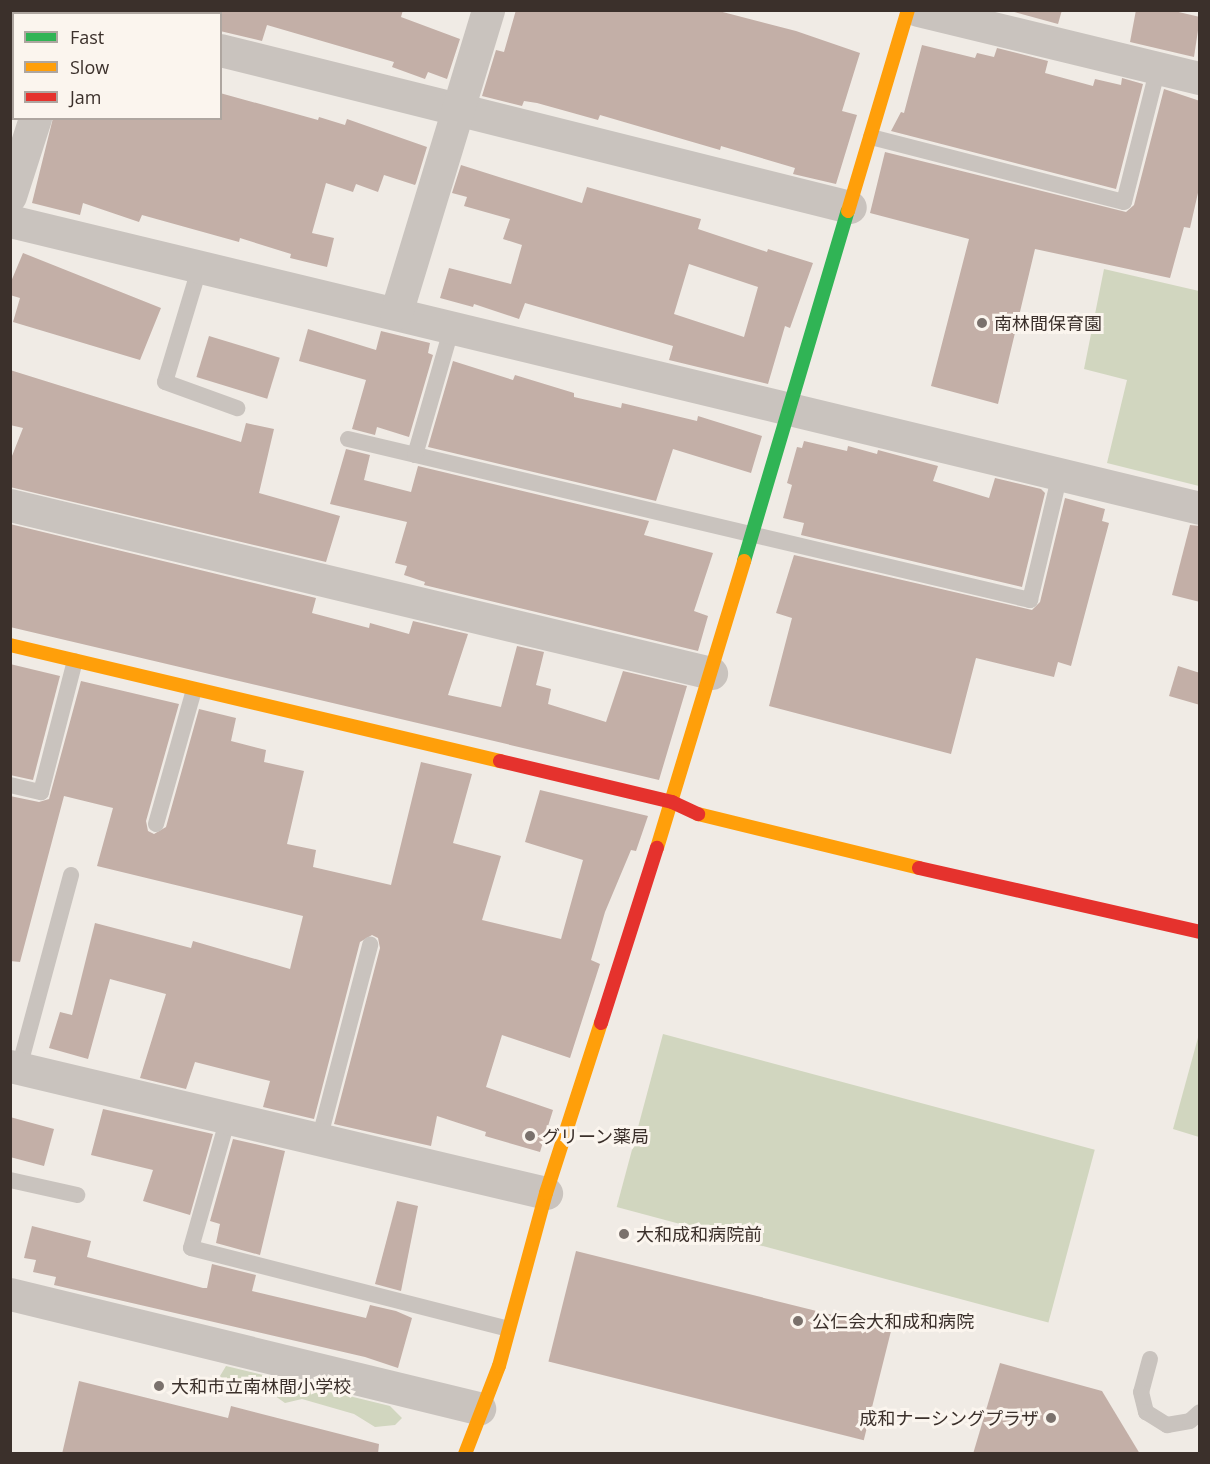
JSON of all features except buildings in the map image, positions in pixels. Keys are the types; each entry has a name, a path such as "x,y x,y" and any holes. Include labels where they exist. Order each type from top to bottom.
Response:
{"street":[{"path":"396,313 488,10"},
{"path":"465,1454 479,1408 499,1365 546,1193 672,802 908,10"},
{"path":"918,10 1200,78"},
{"path":"222,51 850,207"},
{"path":"10,196 34,120"},
{"path":"10,221 790,407 1200,508"},
{"path":"10,505 711,673"},
{"path":"10,645 672,802 687,811 1083,908 1100,908 1200,932"},
{"path":"15,1067 546,1193"},
{"path":"10,1294 479,1408"}],"lane":[{"path":"871,137 1124,202 1158,68"},
{"path":"200,266 165,382 237,408"},
{"path":"415,455 452,327"},
{"path":"348,439 1030,600 1060,474"},
{"path":"10,785 41,792 75,661"},
{"path":"156,824 194,690"},
{"path":"15,1067 71,875"},
{"path":"319,1140 370,945"},
{"path":"228,1118 191,1248 508,1329"},
{"path":"10,1180 77,1195"},
{"path":"1150,1359 1141,1392 1146,1412 1167,1425 1190,1421 1200,1412"}],"green space":[{"path":"1104,269 1199,291 1199,486 1107,463 1127,380 1084,369"},
{"path":"663,1034 1095,1150 1048,1323 617,1207"},
{"path":"1199,1034 1200,1137 1173,1129"},
{"path":"226,1366 390,1406 402,1418 395,1425 375,1427 354,1414 302,1399 285,1403 264,1388 245,1382 229,1386 220,1376"}],"traffic: fast":[{"path":"744,561 848,211"}],"traffic: slow":[{"path":"848,211 908,10"},
{"path":"657,848 744,561"},
{"path":"10,645 500,761"},
{"path":"698,814 919,868"},
{"path":"465,1454 499,1366 546,1193 601,1023"}],"traffic: jam":[{"path":"500,761 672,802 698,814"},
{"path":"601,1023 657,848"},
{"path":"919,868 1200,932"}],"place":[{"name":"南林間保育園","path":"982,323"},
{"name":"グリーン薬局","path":"530,1136"},
{"name":"大和成和病院前","path":"624,1234"},
{"name":"公仁会大和成和病院","path":"798,1321"},
{"name":"大和市立南林間小学校","path":"159,1386"},
{"name":"成和ナーシングプラザ","path":"1051,1418"}]}
